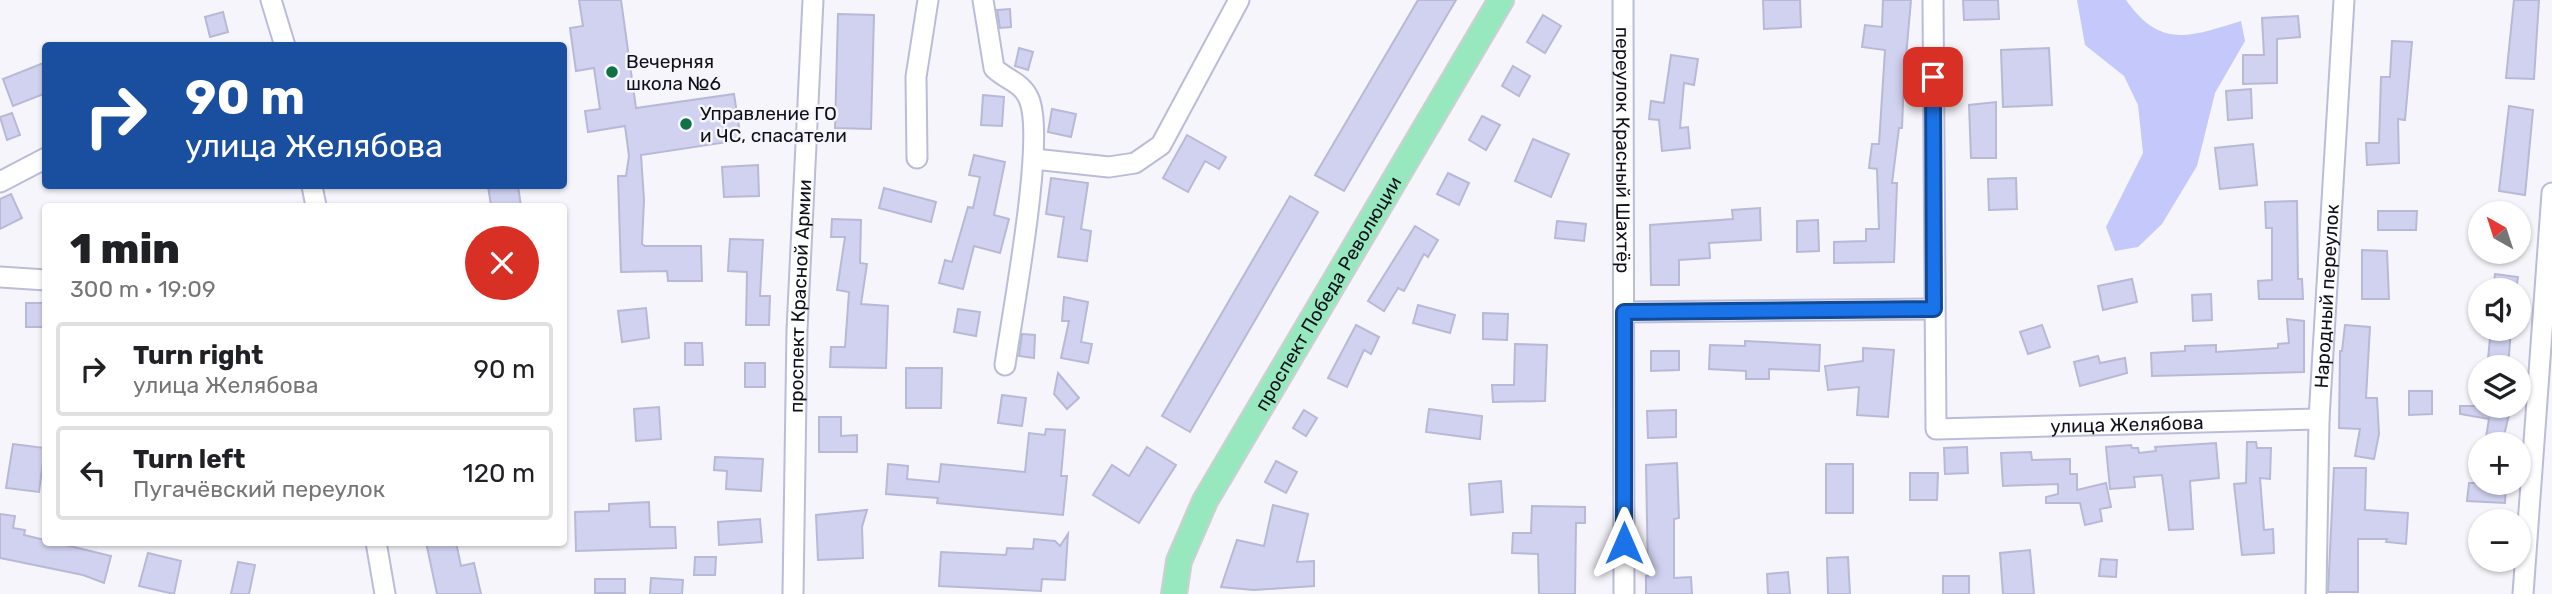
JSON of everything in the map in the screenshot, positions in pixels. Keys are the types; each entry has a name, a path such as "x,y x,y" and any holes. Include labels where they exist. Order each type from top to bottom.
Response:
{"main road":[{"name":"проспект Победа Революции","path":"1174,594 1179,561 1205,501 1501,0"}],"street":[{"path":"271,0 284,41"},
{"name":"проспект Красной Армии","path":"793,594 797,330 813,0"},
{"path":"917,158 916,78 928,0"},
{"path":"984,0 994,68 1024,89 1031,103 1034,159 1005,365"},
{"path":"1034,159 1109,167 1135,163 1161,145 1238,0"},
{"name":"переулок Красный Шахтёр","path":"1623,0 1624,594"},
{"path":"1624,312 1934,309 1933,0"},
{"name":"Народный переулок","path":"2316,594 2319,419 2344,0"},
{"path":"0,182 42,160"},
{"path":"2523,594 2552,193"},
{"path":"0,277 42,280"},
{"name":"улица Желябова","path":"1934,309 1936,429 2319,419"},
{"path":"377,546 385,594"}],"shaded area":[{"path":"2077,0 2126,0 2139,16 2152,26 2165,33 2178,35 2207,31 2241,21 2245,41 2215,93 2197,166 2162,224 2138,247 2115,251 2106,227 2143,153 2138,105 2124,76 2085,45"}],"building":[{"path":"579,0 621,0 636,108 734,94 741,140 641,155 644,200 642,244 701,246 702,281 668,281 667,271 621,272 618,176 626,176 629,156 625,126 588,132 585,111 600,109 594,68 576,71 570,28 583,26"},
{"path":"1418,0 1456,0 1344,191 1315,175"},
{"path":"1763,0 1800,0 1801,27 1764,29"},
{"path":"1883,0 1911,0 1906,57 1909,57 1908,78 1904,78 1902,128 1899,128 1892,183 1897,183 1894,262 1834,263 1834,242 1866,241 1866,229 1879,229 1877,169 1869,168 1872,144 1879,144 1885,50 1862,47 1865,25 1882,27"},
{"path":"1963,0 1998,0 1999,19 1964,20"},
{"path":"2514,0 2539,0 2534,79 2506,78"},
{"path":"1010,9 1011,27 1000,28 997,10"},
{"path":"223,12 228,32 210,37 205,17"},
{"path":"838,14 874,15 871,129 835,128"},
{"path":"1543,15 1561,26 1545,53 1527,42"},
{"path":"2298,16 2300,37 2277,39 2277,83 2243,84 2243,55 2264,55 2262,18"},
{"path":"2392,41 2412,42 2405,120 2398,119 2399,163 2367,165 2366,143 2379,143 2381,77 2390,77"},
{"path":"1019,48 1033,52 1028,70 1015,66"},
{"path":"2049,48 2052,105 2003,107 2001,50"},
{"path":"1671,55 1698,59 1694,85 1684,83 1680,128 1688,127 1690,148 1662,151 1659,120 1649,119 1651,101 1664,103"},
{"path":"42,64 42,95 13,106 3,79"},
{"path":"1513,66 1530,76 1519,96 1502,86"},
{"path":"2251,89 2252,118 2228,120 2226,91"},
{"path":"983,95 1004,97 1002,126 981,125"},
{"path":"1996,102 1996,158 1971,158 1969,105"},
{"path":"2509,106 2533,110 2525,195 2499,191"},
{"path":"1052,109 1076,114 1071,137 1048,132"},
{"path":"12,113 20,135 7,140 0,117"},
{"path":"1482,116 1500,125 1486,150 1469,140"},
{"path":"1187,135 1226,157 1219,169 1205,161 1188,192 1163,178"},
{"path":"1533,139 1569,154 1551,197 1515,181"},
{"path":"2253,144 2257,185 2220,189 2215,148"},
{"path":"974,155 1005,162 994,215 1009,219 1000,253 974,246 963,289 939,283 945,260 952,262 968,207 973,208 980,177 969,175"},
{"path":"758,165 759,196 724,197 722,167"},
{"path":"1448,173 1469,183 1459,205 1437,194"},
{"path":"1051,178 1088,183 1081,229 1091,231 1087,261 1058,257 1064,217 1046,214"},
{"path":"2016,178 2017,209 1989,210 1988,179"},
{"path":"884,188 936,202 931,222 879,208"},
{"path":"488,189 518,189 521,203 491,203"},
{"path":"11,194 22,218 0,229 0,199"},
{"path":"1290,196 1318,212 1190,432 1162,416"},
{"path":"2297,201 2298,279 2302,279 2303,299 2259,299 2258,281 2272,280 2272,228 2266,228 2265,202"},
{"path":"1760,208 1761,240 1709,243 1710,258 1679,260 1679,285 1651,285 1650,225 1733,219 1732,210"},
{"path":"2378,211 2417,211 2416,230 2378,230"},
{"path":"832,219 861,220 860,263 867,264 861,304 888,306 886,368 830,367 831,347 845,347 849,292 837,290 845,237 831,237"},
{"path":"1818,220 1819,251 1797,252 1797,221"},
{"path":"1557,221 1586,224 1584,241 1555,238"},
{"path":"1415,226 1438,240 1428,257 1424,254 1404,291 1398,288 1384,311 1368,301"},
{"path":"730,239 763,240 760,296 770,296 769,325 746,325 747,272 728,271"},
{"path":"2362,250 2387,251 2389,299 2362,299"},
{"path":"2495,274 2518,277 2518,278 2494,278"},
{"path":"2132,279 2137,302 2103,310 2098,286"},
{"path":"2211,294 2212,320 2193,321 2192,295"},
{"path":"1064,297 1088,302 1081,342 1092,344 1088,363 1061,358 1069,321 1062,321"},
{"path":"26,303 42,303 42,327 26,327"},
{"path":"1418,305 1455,315 1450,333 1413,323"},
{"path":"646,308 649,338 622,342 618,311"},
{"path":"958,309 980,312 976,336 954,332"},
{"path":"1483,313 1508,314 1507,340 1483,339"},
{"path":"2287,319 2304,321 2304,372 2152,376 2151,353 2185,351 2185,346 2216,345 2216,352 2278,348 2278,344 2289,343"},
{"path":"1356,325 1379,337 1371,354 1364,350 1347,387 1328,378"},
{"path":"2042,325 2050,347 2028,354 2020,332"},
{"path":"2345,325 2370,327 2366,398 2377,398 2379,434 2374,459 2355,456 2360,429 2339,428 2340,351"},
{"path":"1022,334 1035,335 1034,358 1019,356"},
{"path":"1745,341 1820,345 1819,371 1769,369 1769,379 1746,379 1746,371 1709,369 1710,345 1745,346"},
{"path":"2490,341 2510,341 2509,355 2488,355"},
{"path":"685,343 702,343 703,365 685,365"},
{"path":"1515,344 1547,345 1545,401 1493,402 1492,385 1514,385"},
{"path":"1863,348 1894,350 1888,417 1857,415 1859,387 1828,390 1825,366 1863,361"},
{"path":"1651,351 1679,351 1679,370 1651,371"},
{"path":"2098,356 2100,363 2125,358 2127,373 2080,386 2074,362"},
{"path":"745,363 765,363 765,387 745,387"},
{"path":"906,368 942,368 941,408 906,408"},
{"path":"1058,373 1079,398 1067,409 1054,394"},
{"path":"2409,391 2432,391 2432,414 2409,415"},
{"path":"1002,395 1026,398 1022,426 998,423"},
{"path":"2460,406 2468,406 2468,415 2460,414"},
{"path":"659,407 661,439 636,441 634,409"},
{"path":"1429,409 1482,416 1480,439 1426,432"},
{"path":"1304,410 1317,418 1306,436 1293,428"},
{"path":"1676,410 1676,437 1648,438 1647,411"},
{"path":"819,417 841,417 841,436 857,435 857,452 819,452"},
{"path":"2483,418 2508,418 2505,432 2487,432 2489,419"},
{"path":"1046,429 1065,430 1061,476 1067,476 1063,515 937,503 938,498 886,494 888,464 908,466 907,479 939,482 941,464 1025,472 1029,433 1045,435"},
{"path":"2247,442 2256,442 2257,448 2271,448 2270,479 2260,478 2264,530 2273,529 2274,553 2242,555 2234,484 2246,483"},
{"path":"2216,443 2219,478 2190,481 2193,529 2169,530 2162,475 2134,477 2135,487 2110,489 2106,447 2131,445 2132,448 2138,448 2139,453 2156,451 2155,447"},
{"path":"13,444 42,448 39,492 6,488"},
{"path":"1147,447 1176,465 1139,523 1093,495 1112,465 1129,476"},
{"path":"1967,447 1968,473 1945,474 1944,448"},
{"path":"2031,452 2032,460 2070,459 2070,474 2077,474 2077,490 2106,483 2111,507 2100,509 2102,521 2085,525 2080,503 2046,503 2046,497 2058,494 2058,484 2003,486 2001,453"},
{"path":"715,457 763,459 761,491 726,489 727,471 714,470"},
{"path":"1276,461 1297,472 1286,493 1265,482"},
{"path":"1677,463 1679,518 1674,519 1674,578 1691,577 1692,594 1646,594 1646,465"},
{"path":"1826,464 1853,464 1853,513 1826,513"},
{"path":"2334,468 2366,468 2365,510 2408,513 2406,544 2386,542 2387,539 2358,539 2358,592 2328,592"},
{"path":"1910,473 1938,473 1937,500 1910,500"},
{"path":"1501,481 1503,512 1471,515 1469,484"},
{"path":"2468,492 2468,495 2505,495 2505,503 2467,501"},
{"path":"649,502 650,527 675,527 676,548 576,551 575,512 609,511 609,504"},
{"path":"1273,505 1308,514 1297,562 1314,561 1314,586 1254,590 1221,587 1237,540 1264,546"},
{"path":"1532,506 1585,507 1585,523 1576,523 1575,594 1539,594 1538,554 1512,553 1513,533 1531,533"},
{"path":"867,510 862,527 863,558 818,560 816,515"},
{"path":"0,514 15,516 13,528 25,530 24,535 42,539 42,546 70,546 111,556 104,583 83,575 0,558"},
{"path":"760,519 762,542 719,545 718,522"},
{"path":"1068,534 1065,580 1042,579 1041,591 939,586 941,552 1006,555 1007,548 1033,549 1034,539 1055,541 1060,546"},
{"path":"427,546 457,546 461,566 474,563 481,594 437,594"},
{"path":"2030,550 2034,594 2003,594 2000,553"},
{"path":"148,553 181,561 174,594 139,586"},
{"path":"695,557 716,557 715,575 694,575"},
{"path":"1848,557 1850,594 1828,594 1827,558"},
{"path":"2101,559 2117,560 2116,577 2099,576"},
{"path":"238,562 255,565 249,594 231,594"},
{"path":"1788,572 1790,594 1768,594 1767,574"},
{"path":"1943,576 1969,576 1969,594 1943,594"},
{"path":"651,578 683,580 682,594 650,594"},
{"path":"595,579 625,579 625,593 595,593"}],"place":[{"name":"Вечерняя школа №6","path":"612,72"},
{"name":"Управление ГО и ЧС, спасатели","path":"686,124"}],"route":[{"path":"1624,543 1624,312 1641,314 1934,309 1933,77"}]}
